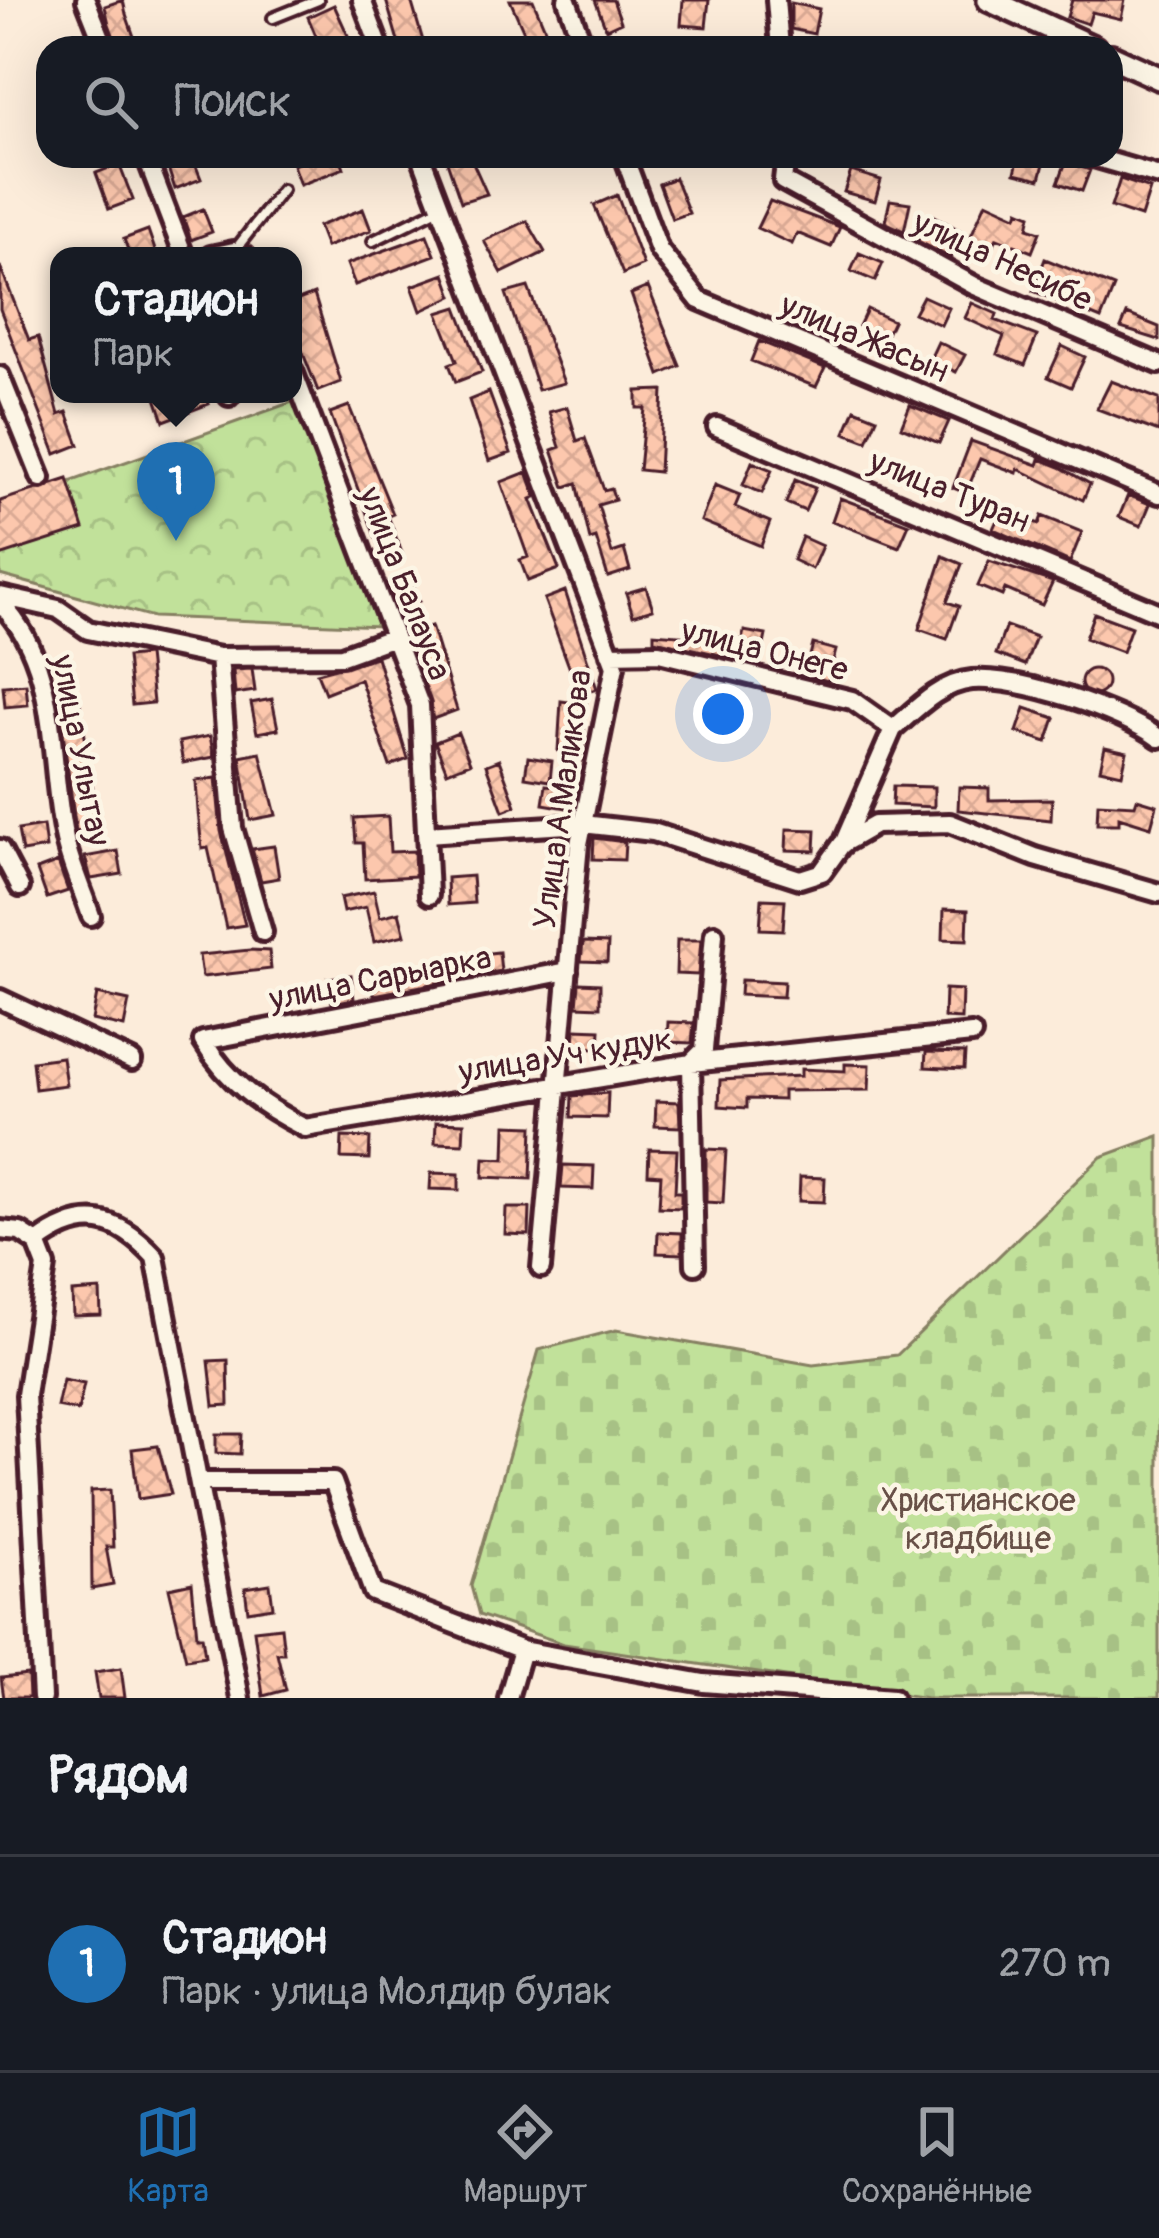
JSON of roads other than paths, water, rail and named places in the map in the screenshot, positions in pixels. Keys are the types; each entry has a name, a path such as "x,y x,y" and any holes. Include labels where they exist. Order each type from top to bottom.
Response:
{"street":[{"path":"86,0 100,36"},
{"path":"362,0 376,36"},
{"path":"567,0 580,36"},
{"path":"776,0 779,36"},
{"path":"989,0 1068,36"},
{"path":"1123,62 1159,78"},
{"path":"1123,166 1159,176"},
{"path":"151,168 181,247"},
{"name":"Улица А.Маликова","path":"426,168 615,666 583,824 542,1268"},
{"name":"улица Жасын","path":"628,168 658,250 699,300 1159,494"},
{"name":"улица Несибе","path":"785,168 783,181 975,286 1159,364"},
{"path":"0,376 41,478"},
{"name":"улица Балауса","path":"302,395 420,706 429,896"},
{"name":"улица Туран","path":"717,427 1159,613"},
{"path":"0,600 58,609 88,630 219,657 342,656 394,637"},
{"name":"улица Улытау","path":"0,600 32,643 51,731 64,837 91,916"},
{"name":"улица Онеге","path":"610,654 658,653 852,700 892,729"},
{"path":"219,657 233,828 263,932"},
{"path":"426,834 583,824 653,832 800,879 821,872 842,844 892,729 940,690 970,680 1062,698 1140,724 1159,738"},
{"path":"842,844 875,825 950,823 1035,857 1159,893"},
{"path":"0,848 20,887"},
{"path":"695,1265 691,1064 704,1050 714,934"},
{"name":"улица Сарыарка","path":"203,1041 568,971"},
{"path":"0,999 15,1001 132,1061"},
{"name":"улица Уч кудук","path":"203,1041 220,1069 265,1107 305,1128 691,1064 972,1034"},
{"path":"38,1243 64,1223 105,1220 136,1236 155,1257 240,1698"},
{"path":"0,1230 20,1232 38,1243 46,1266 26,1395 42,1698"},
{"path":"199,1483 333,1482 374,1592 522,1650 702,1690 893,1698"},
{"path":"508,1698 522,1650"}],"lane":[{"path":"273,18 318,0"},
{"path":"244,247 282,190"},
{"path":"373,241 441,207"}],"place":[{"name":"Стадион","path":"176,541"}],"park label":[{"name":"Христианское кладбище","path":"978,1518"}]}
